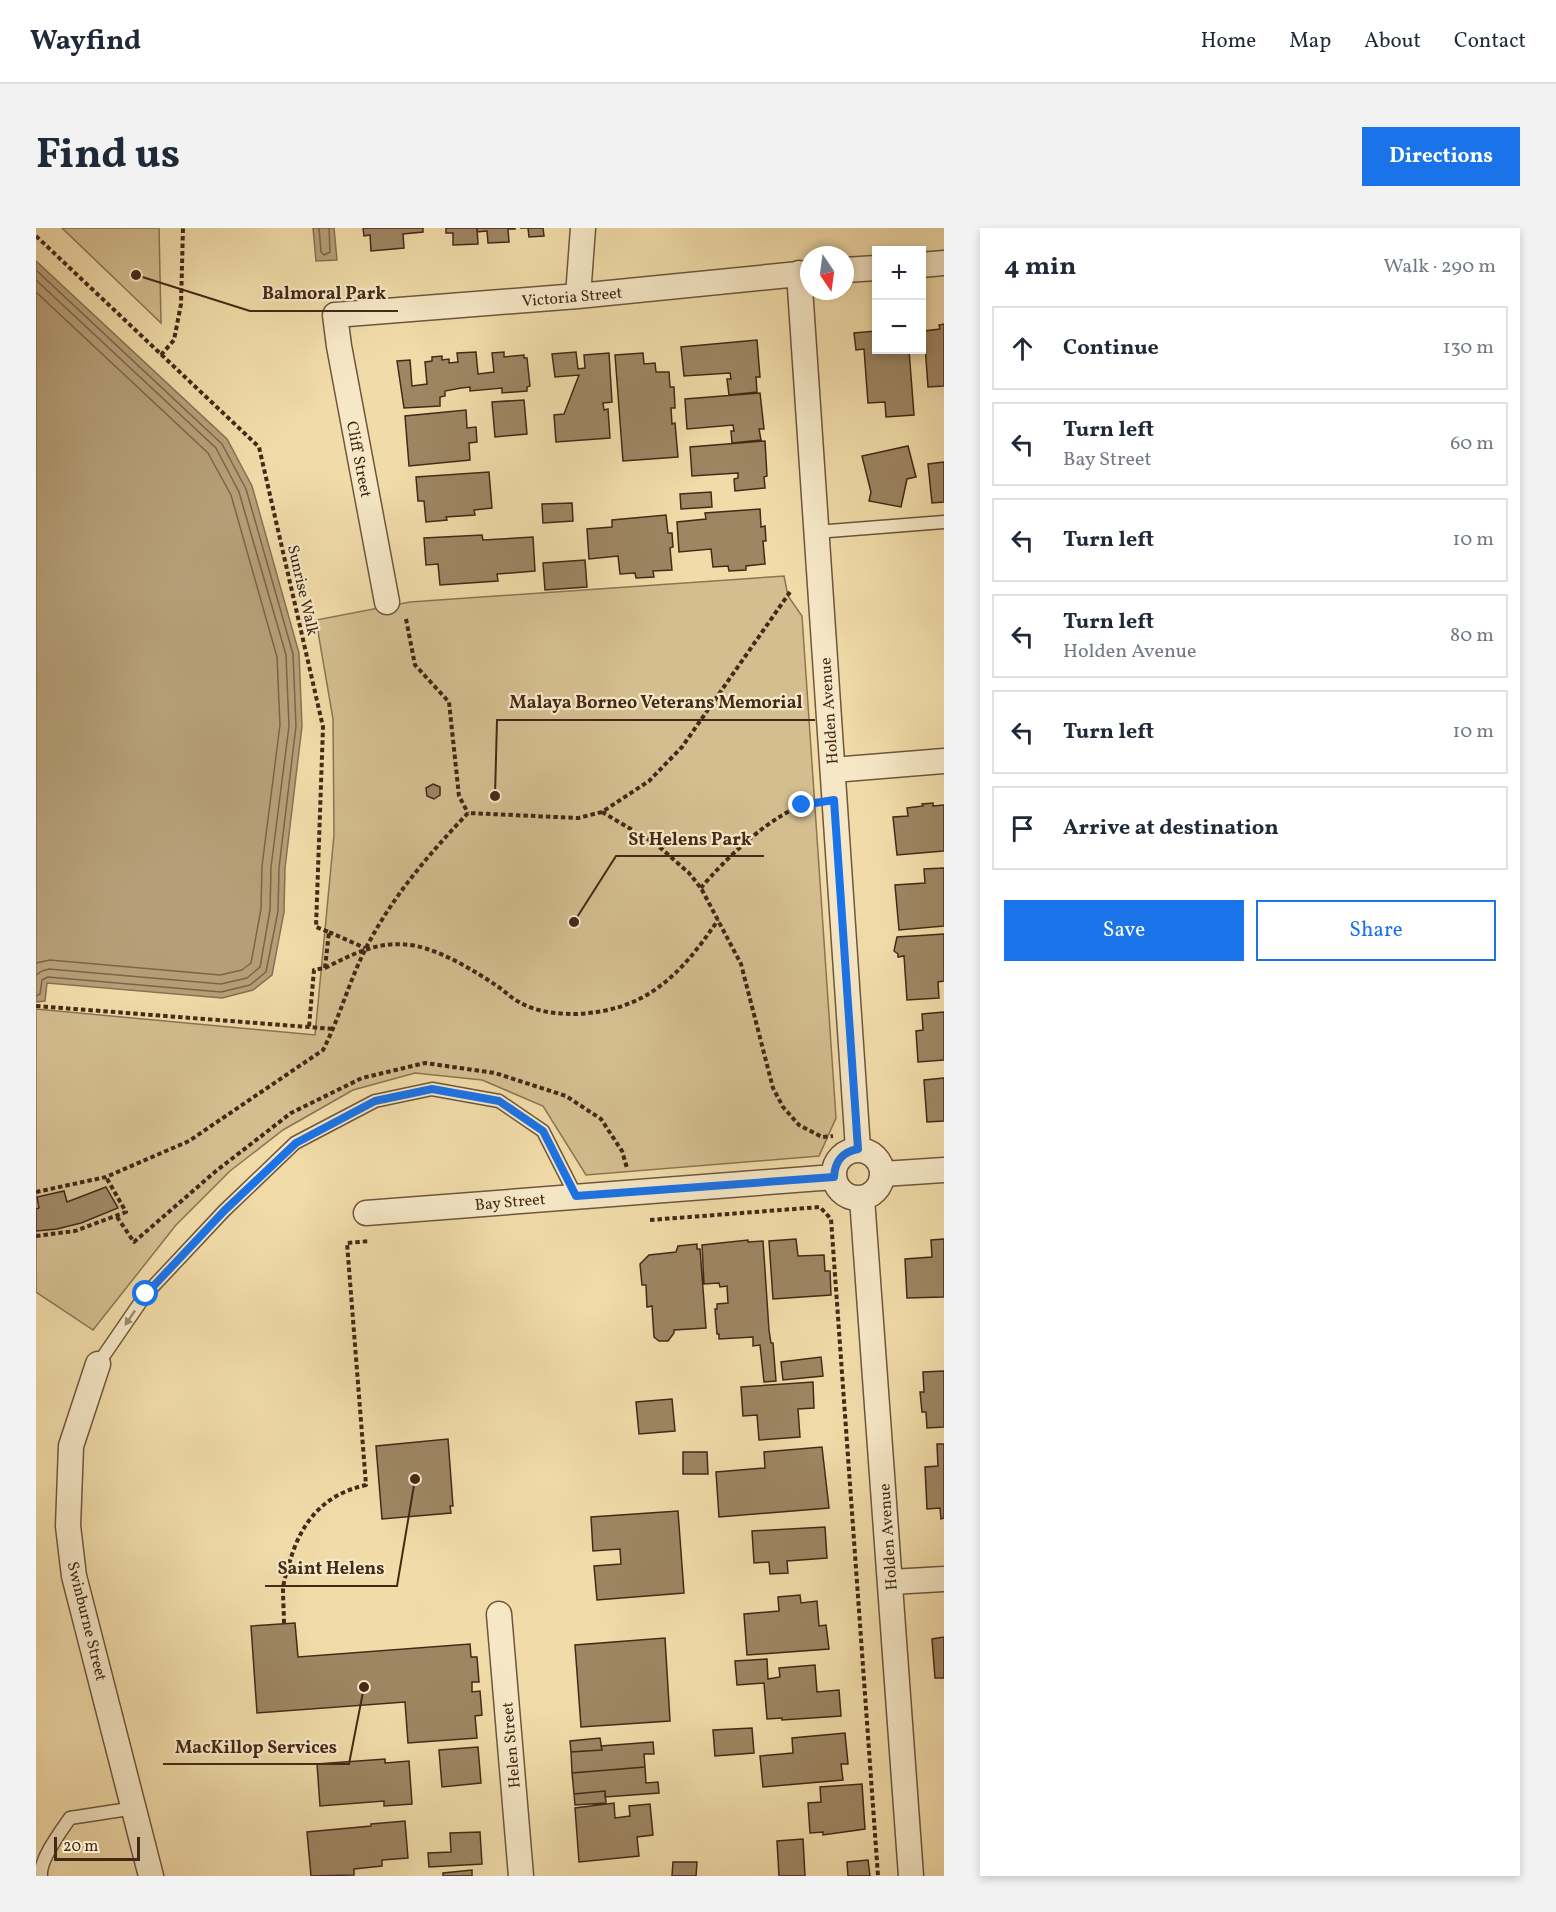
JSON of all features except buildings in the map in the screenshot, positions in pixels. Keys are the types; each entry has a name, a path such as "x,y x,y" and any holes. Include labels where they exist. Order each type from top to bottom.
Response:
{"street":[{"path":"578,297 583,228"},
{"path":"926,265 944,263"},
{"path":"854,269 872,268"},
{"name":"Victoria Street","path":"335,315 578,297 800,273"},
{"name":"Holden Avenue","path":"805,300 816,532 858,1141"},
{"name":"Cliff Street","path":"335,315 387,602"},
{"path":"832,770 944,761"},
{"path":"858,1141 876,1156 883,1174 882,1183 877,1190 862,1198 847,1196 836,1185 834,1177 834,1169 843,1155 858,1141"},
{"path":"883,1174 944,1170"},
{"name":"Bay Street","path":"366,1213 834,1177"},
{"name":"Holden Avenue","path":"862,1198 911,1876"},
{"name":"Swinburne Street","path":"98,1365 72,1446 68,1526 74,1576 151,1876"},
{"path":"891,1582 944,1579"},
{"name":"Helen Street","path":"499,1614 520,1876"}],"lane":[{"path":"816,532 944,522"},
{"path":"98,1365 146,1294 224,1211 296,1143 375,1101 432,1089 499,1101 543,1131 576,1196"},
{"path":"41,1876 40,1870 53,1842 70,1818 135,1809"}],"path":[{"path":"161,355 174,340 181,304 183,228"},
{"name":"Sunrise Walk","path":"36,236 259,447 323,727 316,927 329,932"},
{"path":"36,1192 106,1176 189,1142 323,1050 334,1029 366,948 401,890 468,813 578,818 602,812 649,781 682,747 790,592"},
{"path":"406,618 416,665 448,702 459,796 468,813"},
{"path":"701,888 719,867 771,821 802,805 834,800"},
{"path":"602,812 656,844 689,873 701,888 741,964 773,1088 783,1107 799,1125 822,1137 858,1141"},
{"path":"309,1027 314,970 325,968 366,948 414,945 439,953 496,985 520,1003 543,1012 595,1013 623,1007 652,992 674,975 699,948 718,920"},
{"path":"325,968 329,932 366,948"},
{"path":"36,1006 334,1029"},
{"path":"117,1217 134,1242 216,1171 291,1113 362,1078 425,1063 495,1073 566,1096 601,1119 622,1151 634,1191"},
{"path":"36,1236 75,1231 126,1212 106,1176"},
{"path":"643,1221 820,1207 831,1219 878,1876"},
{"path":"284,1623 283,1589 291,1555 299,1535 323,1504 336,1494 366,1485 347,1243 370,1241"}],"shaded area":[{"path":"62,228 159,228 161,323"},
{"path":"784,576 788,596 802,616 836,1118 819,1156 586,1175 543,1106 482,1080 415,1073 353,1090 283,1130 230,1171 176,1225 93,1330 36,1292 36,1009 315,1035 334,835 333,719 316,620 410,602"}],"water":[{"path":"313,228 334,228 337,260 316,261"},
{"path":"36,261 227,439 252,486 299,653 302,726 285,868 284,912 272,975 253,990 222,998 47,983 45,1001 36,1002"}],"place":[{"name":"Balmoral Park","path":"136,275"},
{"name":"Malaya Borneo Veterans Memorial","path":"495,796"},
{"name":"St Helens Park","path":"574,922"},
{"name":"Saint Helens","path":"415,1479"},
{"name":"MacKillop Services","path":"364,1687"}],"route":[{"path":"146,1294 224,1211 296,1143 375,1101 432,1089 499,1101 543,1131 576,1196 834,1177 837,1161 843,1155 858,1149 834,800 802,805"}]}
